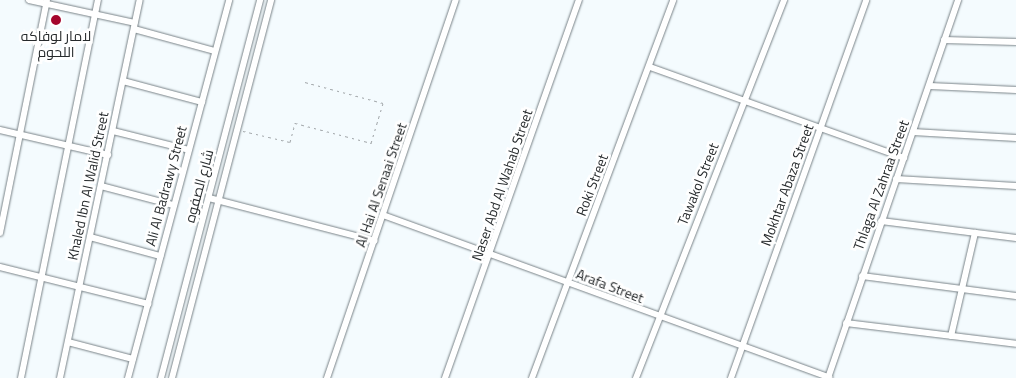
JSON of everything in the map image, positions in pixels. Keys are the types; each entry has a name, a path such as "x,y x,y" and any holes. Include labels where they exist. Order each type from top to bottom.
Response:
{"street":[{"path":"29,0 46,2 95,14 215,51"},
{"path":"21,378 98,0"},
{"name":"Khaled Ibn Al Walid Street","path":"60,378 140,0"},
{"name":"Ali Al Badrawy Street","path":"128,378 228,0"},
{"name":"شارع الصفوه","path":"161,378 260,0"},
{"name":"شارع الصفوه","path":"172,378 271,0"},
{"name":"Al Hai Al Senaai Street","path":"327,378 456,0"},
{"name":"Naser Abd Al Wahab Street","path":"445,378 491,254 578,0"},
{"name":"Roki Street","path":"532,378 650,67 673,0"},
{"name":"Tawakol Street","path":"636,378 784,0"},
{"name":"Mokhtar Abaza Street","path":"731,378 866,0"},
{"name":"Thlaga Al Zahraa Street","path":"829,378 862,276 930,86 958,0"},
{"path":"0,233 46,2"},
{"path":"944,40 1016,42"},
{"path":"650,67 904,158"},
{"path":"123,81 202,102"},
{"path":"930,86 1016,90"},
{"path":"0,130 108,155"},
{"path":"113,131 189,150"},
{"path":"913,132 1016,138"},
{"path":"896,179 1016,186"},
{"path":"101,186 173,205"},
{"path":"208,198 375,241"},
{"name":"Arafa Street","path":"383,215 659,318 829,378"},
{"path":"881,222 1016,238"},
{"path":"951,336 975,233"},
{"path":"90,238 160,256"},
{"path":"0,267 80,285 148,304"},
{"path":"862,276 1016,296"},
{"path":"846,323 1016,344"},
{"path":"68,342 133,358"}],"path":[{"path":"238,130 290,142 295,123 371,143 383,103 305,82"}],"place":[{"name":"لامار لوفاكه اللحوم","path":"56,20"}]}
